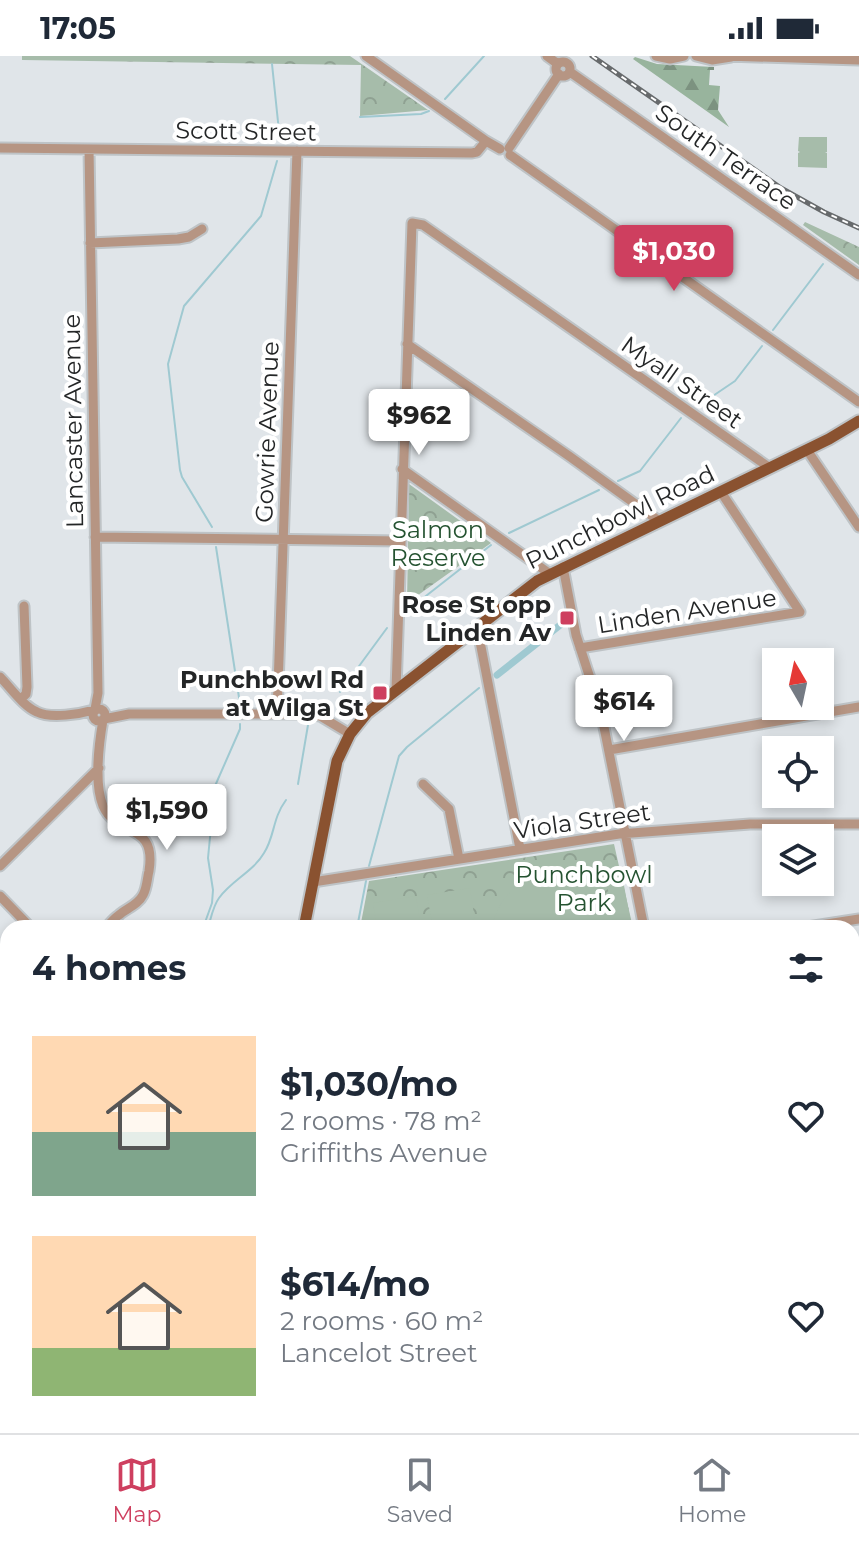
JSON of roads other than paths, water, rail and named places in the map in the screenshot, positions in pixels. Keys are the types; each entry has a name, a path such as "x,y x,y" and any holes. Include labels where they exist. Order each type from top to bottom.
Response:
{"main road":[{"name":"Punchbowl Road","path":"306,920 335,767 350,734 367,713 527,587 829,439 859,421"}],"street":[{"path":"366,56 486,141 506,150 859,402"},
{"name":"South Terrace","path":"547,56 562,70 859,275"},
{"path":"656,56 670,59 684,56"},
{"path":"696,56 712,60 729,56 859,60"},
{"path":"506,150 562,70"},
{"name":"Scott Street","path":"0,148 472,153 477,152 486,141"},
{"name":"Lancaster Avenue","path":"89,149 98,784 104,807 114,821 143,838 151,860 143,897 113,920"},
{"name":"Gowrie Avenue","path":"277,714 297,151"},
{"name":"Myall Street","path":"407,344 412,223 423,225 770,468"},
{"path":"90,243 178,239 202,229"},
{"path":"396,690 407,344"},
{"path":"407,344 659,521"},
{"path":"807,450 859,527"},
{"path":"402,469 550,574"},
{"name":"Linden Avenue","path":"580,648 800,612 721,492"},
{"path":"95,537 400,541"},
{"path":"563,567 580,648 601,712 642,920"},
{"path":"21,699 27,687 24,606"},
{"path":"477,626 520,849"},
{"path":"0,677 36,712 44,714 320,716 350,734"},
{"path":"609,750 859,707"},
{"path":"0,866 99,768"},
{"path":"423,784 449,809 459,859"},
{"name":"Viola Street","path":"313,882 625,833 750,824 859,824"},
{"path":"0,896 23,920"}],"waterway":[{"path":"445,99 484,56"},
{"path":"272,64 280,141"},
{"path":"360,117 429,111"},
{"path":"212,527 180,470 168,364 184,306 261,216 277,161"},
{"path":"773,330 823,264"},
{"path":"698,406 735,381 762,346"},
{"path":"618,481 640,471 681,418"},
{"path":"509,533 599,490"},
{"path":"408,610 491,545"},
{"path":"216,547 240,704"},
{"path":"497,675 564,622"},
{"path":"340,692 387,628"},
{"path":"369,866 399,756 479,688"},
{"path":"206,920 213,890 208,858 215,786 240,724"},
{"path":"298,784 308,725"},
{"path":"210,920 219,898 264,853 286,800"},
{"path":"359,920 366,881"}],"railway":[{"path":"592,56 781,188 859,228"}],"place":[{"name":"Rose St opp Linden Av","path":"567,618"},
{"name":"Punchbowl Rd at Wilga St","path":"380,693"}],"park label":[{"name":"Salmon Reserve","path":"438,543"},
{"name":"Punchbowl Park","path":"584,888"}]}
